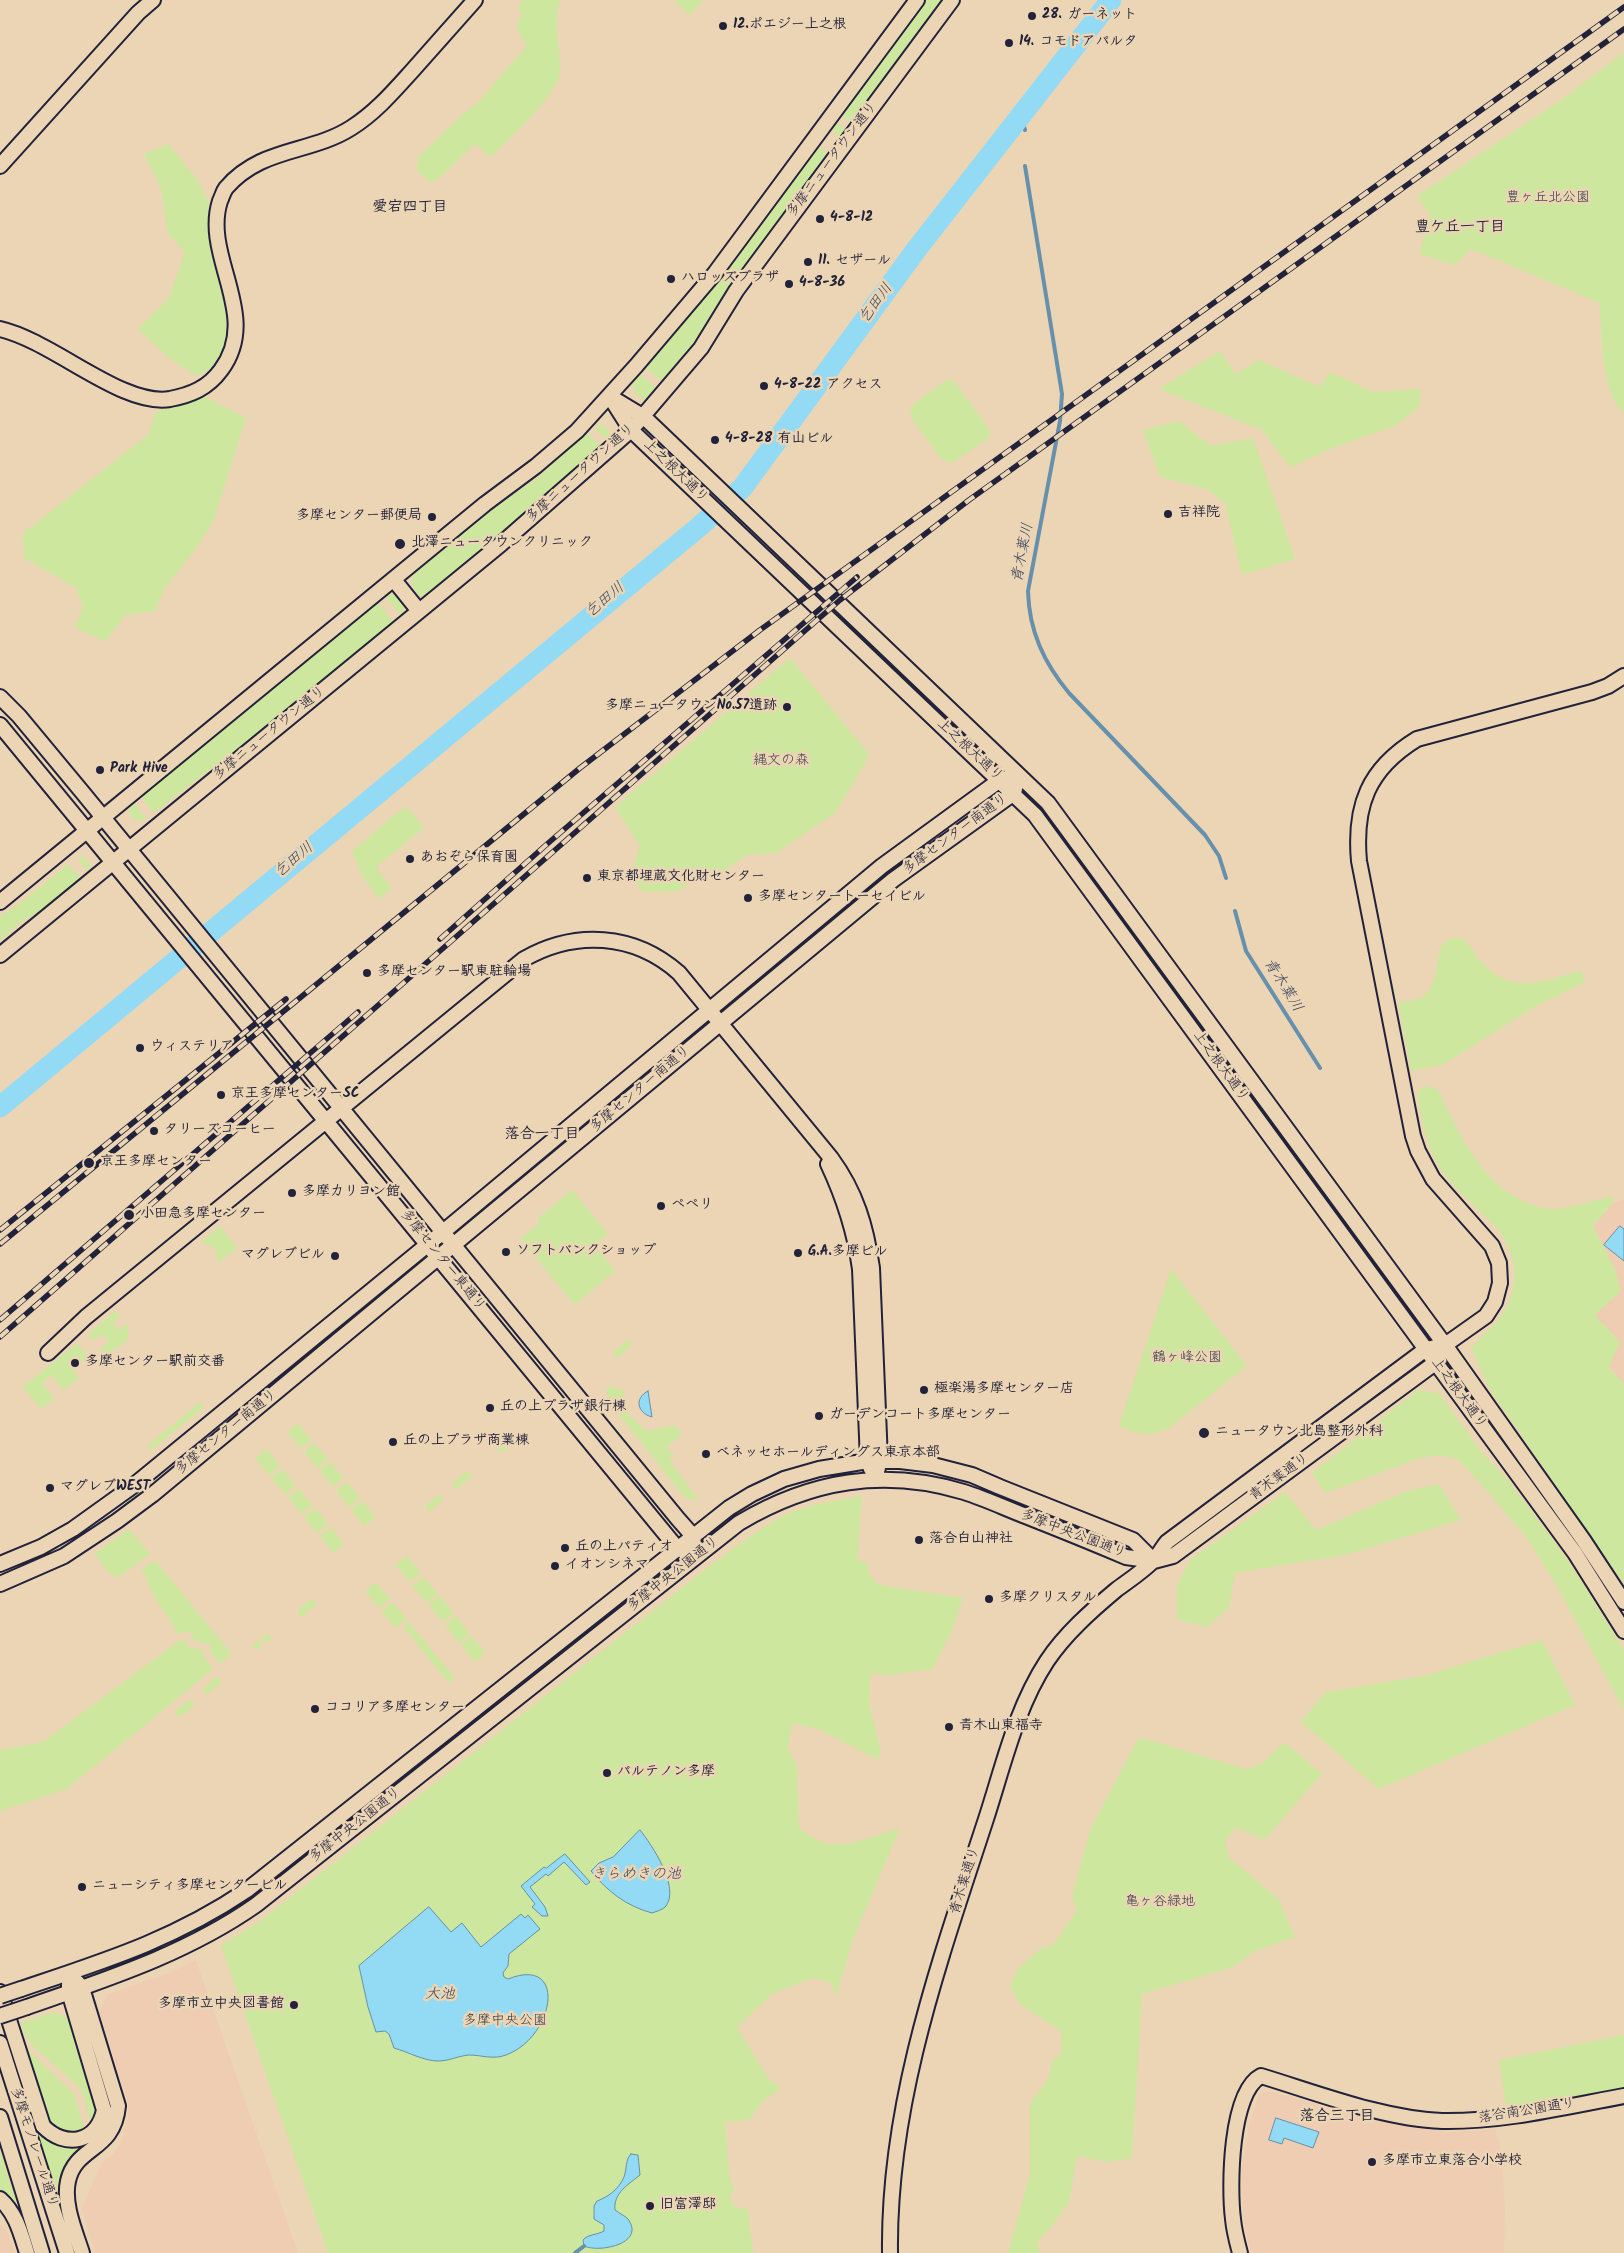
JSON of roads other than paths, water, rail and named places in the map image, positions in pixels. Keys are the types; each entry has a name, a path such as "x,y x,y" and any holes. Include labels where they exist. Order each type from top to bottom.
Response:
{"street":[{"path":"0,166 138,14 153,0"},
{"path":"0,330 36,341 124,391 157,401 197,392 214,381 227,363 236,331 236,314 217,237 216,215 224,190 240,173 262,160 325,141 350,129 373,113 475,0"},
{"name":"多摩ニュータウン通り","path":"0,902 485,504 536,466 577,431 610,397 715,273 917,0"},
{"name":"多摩ニュータウン通り","path":"0,955 558,497 632,430 702,348 736,291 952,0"},
{"name":"上之根大通り","path":"610,397 644,417 1048,803 1444,1345 1584,1541 1624,1602"},
{"name":"上之根大通り","path":"610,397 632,430 1035,815 1576,1553 1624,1630"},
{"path":"394,580 419,612"},
{"path":"1426,1349 1444,1345 1486,1316 1495,1302 1500,1284 1499,1263 1492,1246 1432,1179 1413,1136 1359,861 1357,835 1360,811 1379,771 1399,750 1417,739 1592,692 1608,686 1624,676"},
{"path":"0,698 19,716 129,849"},
{"path":"0,725 113,862"},
{"name":"多摩センター南通り","path":"0,1564 55,1540 108,1506 428,1245 882,866 1000,780 1019,774"},
{"name":"多摩センター南通り","path":"0,1584 64,1556 117,1521 454,1246 893,880 1014,793 1019,774"},
{"name":"多摩センター東通り","path":"129,849 693,1536"},
{"name":"多摩センター東通り","path":"113,862 677,1548 697,1556"},
{"path":"48,1353 70,1330 524,959 556,944 576,939 619,942 654,955 679,973 814,1138 827,1161 844,1201 857,1248 875,1479"},
{"name":"青木葉通り","path":"1154,1560 1173,1556 1284,1475 1435,1362 1444,1345"},
{"name":"青木葉通り","path":"890,2253 894,2175 900,2125 911,2063 975,1852 1021,1714 1046,1662 1059,1645 1107,1598 1154,1560 1167,1542 1426,1349"},
{"name":"多摩中央公園通り","path":"0,1996 160,1940 221,1908 247,1890 677,1548 744,1499 784,1480 819,1469 874,1461 933,1465 972,1476 1133,1540 1154,1560"},
{"path":"1274,1461 1284,1475"},
{"name":"多摩中央公園通り","path":"0,2016 166,1957 230,1924 739,1523 783,1500 823,1487 875,1479 933,1484 966,1492 1126,1557 1154,1560"},
{"path":"693,1536 697,1556"},
{"path":"70,1973 118,2106 117,2116 110,2133 104,2141 81,2157 68,2180 67,2194 71,2219 82,2253"},
{"path":"0,1992 43,2126 50,2134 60,2139 72,2141 84,2138 95,2131 102,2120 104,2110 76,1990"},
{"name":"多摩モノレール通り","path":"0,2043 66,2253"},
{"name":"落合南公園通り","path":"1240,2253 1232,2204 1231,2166 1233,2149 1240,2111 1249,2085 1261,2076 1388,2113 1442,2121 1489,2120 1624,2096"},
{"name":"多摩モノレール通り","path":"0,2117 42,2253"},
{"path":"0,2200 6,2204 16,2222 27,2253"}],"water":[{"path":"1620,1226 1624,1229 1624,1261 1604,1245"},
{"path":"648,1391 652,1417 643,1412 639,1405 641,1397"},
{"name":"きらめきの池","path":"640,1830 663,1866 670,1888 666,1906 652,1913 625,1902 604,1885 591,1871 599,1863 613,1857"},
{"path":"565,1854 590,1882 586,1885 564,1862 548,1876 546,1874 530,1887 545,1907 548,1916 542,1916 532,1907 535,1904 521,1886 544,1867 546,1868"},
{"name":"大池","path":"429,1907 451,1932 462,1923 481,1947 521,1914 525,1918 528,1915 540,1929 509,1954 508,1966 503,1973 504,1977 508,1979 527,1975 540,1978 547,1988 548,2001 544,2017 535,2032 523,2046 501,2056 469,2055 433,2061 394,2048 389,2034 385,2031 376,2032 368,2007 359,1966"},
{"path":"1276,2118 1319,2132 1313,2148 1284,2138 1282,2144 1269,2140"},
{"path":"631,2154 638,2155 640,2175 619,2194 615,2210 628,2219 632,2228 631,2235 626,2240 609,2247 591,2248 584,2246 583,2240 585,2238 604,2231 604,2225 594,2219 594,2206 597,2201 609,2195 619,2185 624,2177"}],"waterway":[{"name":"乞田川","path":"0,1107 700,526 743,487 916,250 1111,0"},
{"name":"青木葉川","path":"1021,115 1025,130"},
{"name":"青木葉川","path":"1025,166 1062,394 1060,421 1028,591 1031,620 1045,658 1060,682 1205,835 1219,856 1226,878"},
{"name":"青木葉川","path":"1235,911 1246,951 1320,1068"},
{"path":"575,2253 584,2246"}],"railway":[{"path":"0,1244 580,768 760,630 1624,7"},
{"path":"0,1337 840,600 969,500 1624,29"},
{"path":"440,939 857,577"},
{"path":"0,1230 286,999"},
{"path":"0,1320 358,1012"}],"place":[{"name":"28. ガーネット","path":"1032,16"},
{"name":"12.ポエジー上之根","path":"723,26"},
{"name":"14. コモドアパルタ","path":"1009,43"},
{"name":"4-8-12","path":"820,219"},
{"name":"11. セザール","path":"808,262"},
{"name":"ハロッズプラザ","path":"671,279"},
{"name":"4-8-36","path":"789,284"},
{"name":"4-8-22 アクセス","path":"764,386"},
{"name":"4-8-28 有山ビル","path":"715,440"},
{"name":"吉祥院","path":"1168,514"},
{"name":"多摩センター郵便局","path":"432,517"},
{"name":"北澤ニュータウンクリニック","path":"400,544"},
{"name":"多摩ニュータウンNo.57遺跡","path":"787,707"},
{"name":"Park Hive","path":"100,770"},
{"name":"あおぞら保育園","path":"410,859"},
{"name":"東京都埋蔵文化財センター","path":"587,878"},
{"name":"多摩センタートーセイビル","path":"748,898"},
{"name":"多摩センター駅東駐輪場","path":"367,973"},
{"name":"ウィステリア","path":"140,1048"},
{"name":"京王多摩センターSC","path":"221,1095"},
{"name":"タリーズコーヒー","path":"154,1131"},
{"name":"京王多摩センター","path":"89,1163"},
{"name":"多摩カリヨン館","path":"292,1193"},
{"name":"ペペリ","path":"661,1206"},
{"name":"小田急多摩センター","path":"129,1215"},
{"name":"ソフトバンクショップ","path":"506,1252"},
{"name":"G.A.多摩ビル","path":"798,1253"},
{"name":"マグレブビル","path":"335,1256"},
{"name":"多摩センター駅前交番","path":"75,1363"},
{"name":"極楽湯多摩センター店","path":"924,1390"},
{"name":"丘の上プラザ銀行棟","path":"490,1408"},
{"name":"ガーデンコート多摩センター","path":"819,1416"},
{"name":"ニュータウン北島整形外科","path":"1204,1433"},
{"name":"丘の上プラザ商業棟","path":"393,1442"},
{"name":"ベネッセホールディングス東京本部","path":"706,1454"},
{"name":"マグレブWEST","path":"50,1488"},
{"name":"落合白山神社","path":"919,1540"},
{"name":"丘の上パティオ","path":"565,1548"},
{"name":"イオンシネマ","path":"555,1566"},
{"name":"多摩クリスタル","path":"989,1599"},
{"name":"ココリア多摩センター","path":"315,1709"},
{"name":"青木山東福寺","path":"949,1727"},
{"name":"パルテノン多摩","path":"607,1773"},
{"name":"ニューシティ多摩センタービル","path":"82,1887"},
{"name":"多摩市立中央図書館","path":"294,2005"},
{"name":"多摩市立東落合小学校","path":"1372,2162"},
{"name":"旧富澤邸","path":"650,2206"}],"district":[{"name":"愛宕四丁目","path":"410,208"},
{"name":"豊ケ丘一丁目","path":"1460,228"},
{"name":"落合一丁目","path":"542,1135"},
{"name":"落合三丁目","path":"1337,2117"}],"park label":[{"name":"豊ヶ丘北公園","path":"1548,199"},
{"name":"縄文の森","path":"781,762"},
{"name":"鶴ヶ峰公園","path":"1187,1359"},
{"name":"亀ヶ谷緑地","path":"1160,1903"},
{"name":"多摩中央公園","path":"505,2022"}]}
